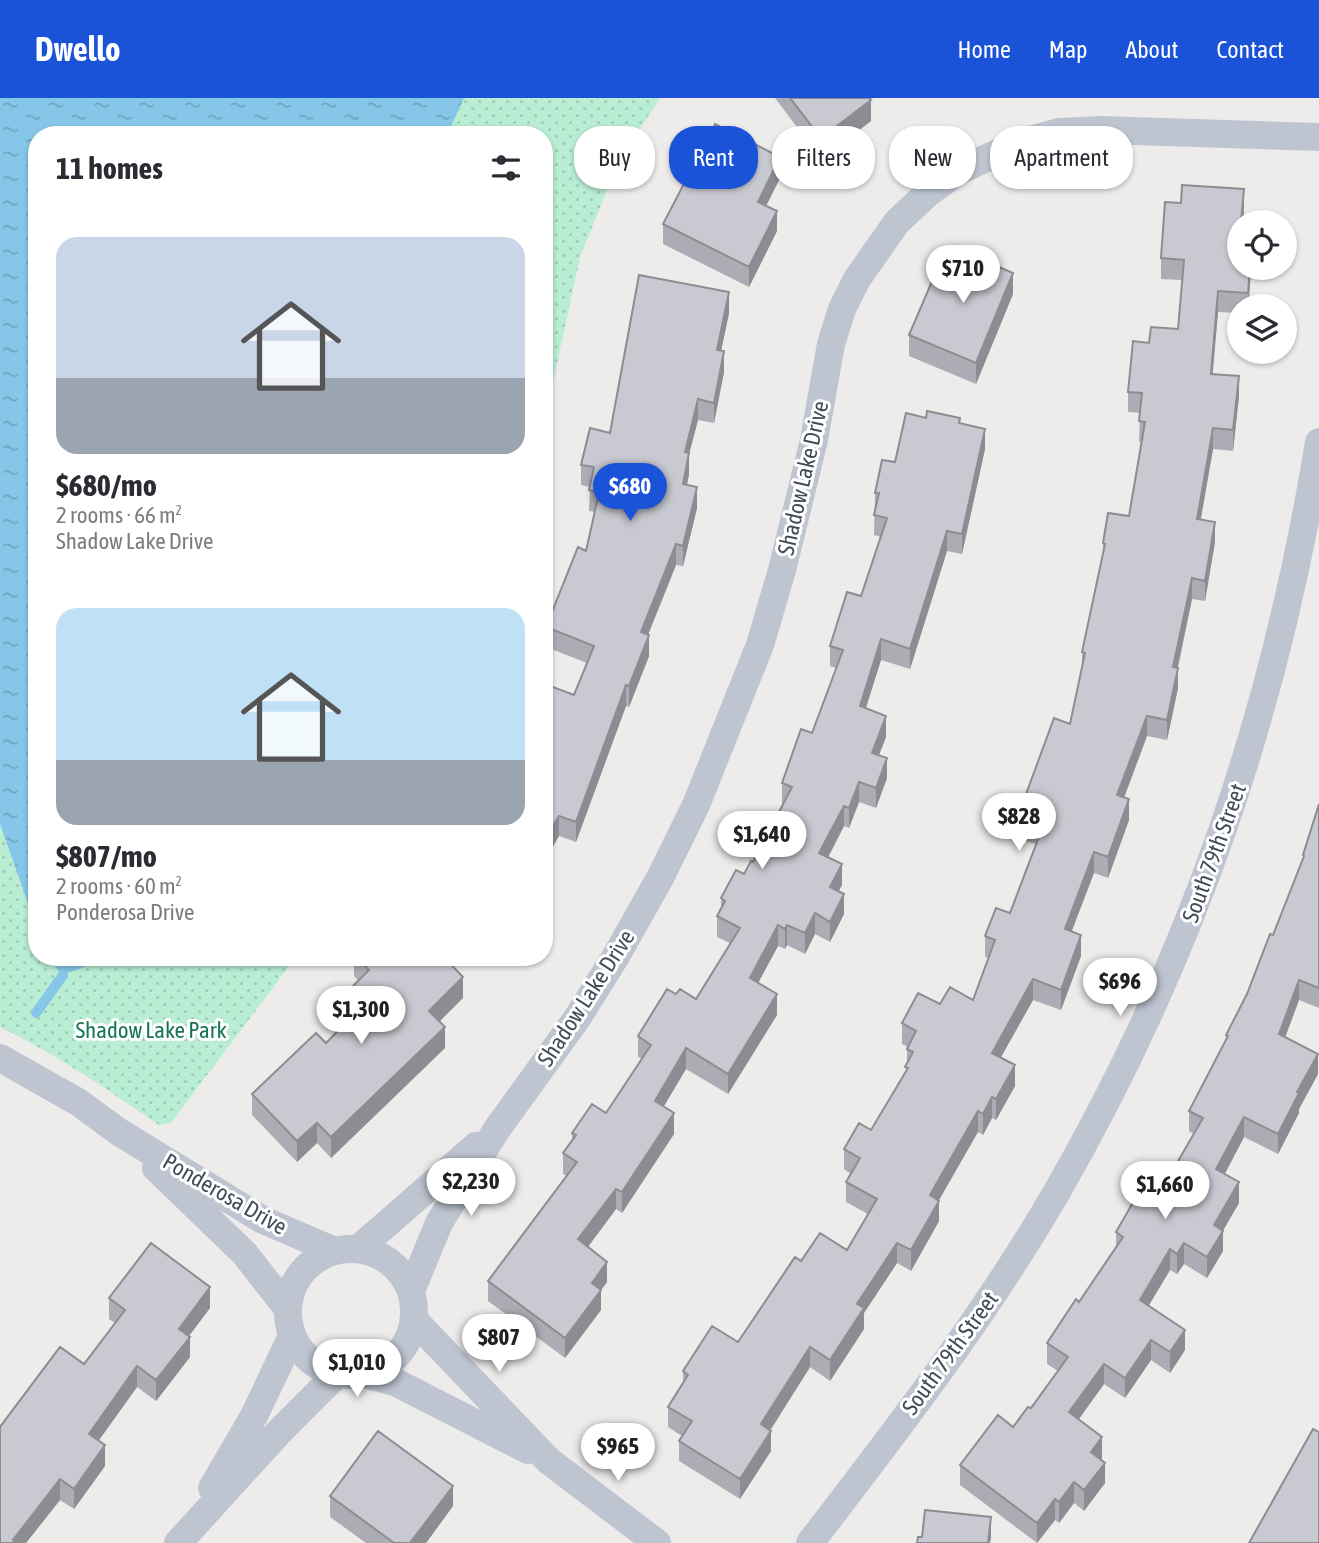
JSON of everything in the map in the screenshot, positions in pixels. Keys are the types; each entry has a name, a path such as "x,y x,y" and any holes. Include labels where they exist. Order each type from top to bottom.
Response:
{"street":[{"name":"Shadow Lake Drive","path":"411,1291 439,1223 497,1129 578,1017 616,956 660,878 696,805 760,645 782,570 814,440 831,345 842,309 857,279 897,222 927,194 958,171 1022,142 1059,132 1102,130 1319,137"},
{"name":"South 79th Street","path":"810,1543 966,1333 1022,1249 1094,1126 1169,971 1223,833 1253,741 1295,576 1319,442"},
{"name":"Ponderosa Drive","path":"0,1058 78,1102 119,1132 263,1220 346,1250"},
{"name":"Shadow Lake Drive","path":"346,1250 497,1129"},
{"name":"Ponderosa Drive","path":"119,1132 245,1254 287,1308"},
{"path":"180,1541 279,1432 350,1374 392,1361 410,1336 414,1321 411,1291 396,1267 385,1258 346,1250 320,1256 297,1278 290,1292 287,1308 292,1336 310,1361 350,1374 394,1382 434,1400 549,1461"},
{"path":"414,1321 549,1461 657,1543"},
{"path":"180,1541 254,1416 292,1336"}],"green space":[{"name":"Shadow Lake Park","path":"0,98 660,98 642,126 574,126 574,189 607,189 580,257 553,382 553,126 28,126 28,966 289,966 171,1123 159,1125 62,1061 0,1027"}],"water":[{"path":"0,98 464,98 451,126 28,126 28,903 0,824"},
{"path":"54,966 86,966 63,975"}],"building":[{"path":"790,98 871,100 837,126 812,126"},
{"path":"758,146 772,153 772,173 758,202 777,211 749,267 663,224 681,189 758,189"},
{"path":"1182,185 1244,189 1242,210 1227,210 1227,280 1249,280 1248,293 1218,291 1211,374 1239,376 1233,430 1213,428 1197,519 1215,522 1205,581 1192,578 1173,667 1178,668 1167,720 1147,716 1117,795 1129,799 1108,857 1094,852 1065,929 1081,935 1061,990 1033,979 992,1053 1015,1065 996,1099 992,1097 983,1114 978,1111 930,1195 939,1201 911,1250 897,1243 857,1304 864,1308 830,1360 810,1347 761,1424 771,1431 740,1479 679,1441 692,1421 668,1407 688,1375 683,1371 712,1326 738,1342 795,1257 801,1261 820,1233 847,1250 877,1199 846,1182 860,1158 844,1149 859,1123 871,1130 908,1068 905,1067 913,1052 907,1049 916,1031 902,1023 918,993 940,1004 950,987 973,1000 995,940 985,936 996,908 1010,913 1043,826 1025,820 1033,800 1025,797 1054,718 1070,724 1105,544 1108,513 1129,516 1145,422 1139,421 1142,393 1128,392 1133,341 1149,343 1151,327 1178,329 1184,260 1161,258 1165,202 1181,203"},
{"path":"960,246 996,260 994,265 1013,273 976,363 909,335 933,279 945,283"},
{"path":"639,275 729,292 717,350 724,351 714,403 698,399 685,452 689,453 683,484 697,487 683,546 676,544 641,632 649,635 629,686 626,685 576,822 559,816 553,826 553,687 574,695 594,646 553,630 553,610 578,547 586,551 599,493 589,490 594,467 581,465 590,428 610,433"},
{"path":"927,411 960,418 959,423 985,429 962,534 947,531 910,649 881,639 860,706 886,716 872,753 887,758 876,788 859,782 849,808 844,806 819,853 842,864 830,887 844,894 830,922 815,913 805,933 787,925 785,929 778,925 750,978 777,994 728,1074 686,1048 655,1101 674,1113 622,1192 616,1189 578,1239 607,1262 592,1283 601,1290 565,1338 488,1281 577,1162 563,1153 576,1135 572,1133 592,1104 606,1113 651,1045 638,1036 667,989 676,994 680,989 696,999 740,928 717,916 725,901 721,898 736,870 744,874 751,861 753,862 792,787 782,783 801,729 812,733 843,650 830,646 847,592 861,596 887,518 874,515 879,493 875,493 882,460 895,462 906,413 926,418"},
{"path":"1319,804 1319,988 1299,980 1279,1034 1318,1054 1278,1134 1244,1117 1216,1169 1239,1182 1214,1225 1223,1231 1207,1257 1184,1243 1177,1254 1170,1249 1140,1300 1185,1330 1170,1352 1151,1340 1125,1378 1104,1364 1069,1412 1102,1437 1091,1452 1105,1463 1084,1490 1074,1482 1059,1502 1055,1499 1037,1523 960,1465 998,1415 1013,1427 1028,1407 1031,1408 1068,1357 1047,1343 1076,1299 1079,1302 1123,1237 1116,1232 1143,1185 1159,1194 1203,1118 1189,1111 1228,1036 1226,1035 1247,994 1270,934 1273,935 1304,856"},
{"path":"365,966 453,966 463,977 429,1011 445,1027 331,1137 317,1123 297,1141 252,1094 316,1033 326,1043 368,1000 353,986 369,970"},
{"path":"151,1243 210,1287 179,1329 190,1337 156,1380 137,1366 89,1434 105,1445 74,1489 60,1479 13,1540 16,1543 0,1543 0,1427 60,1347 84,1364 125,1310 109,1298"},
{"path":"1313,1429 1319,1432 1319,1543 1249,1543"},
{"path":"378,1431 453,1486 410,1543 394,1543 330,1496"},
{"path":"925,1510 991,1517 988,1543 917,1543 918,1537 922,1537"}],"waterway":[{"path":"36,1013 63,975"}]}
